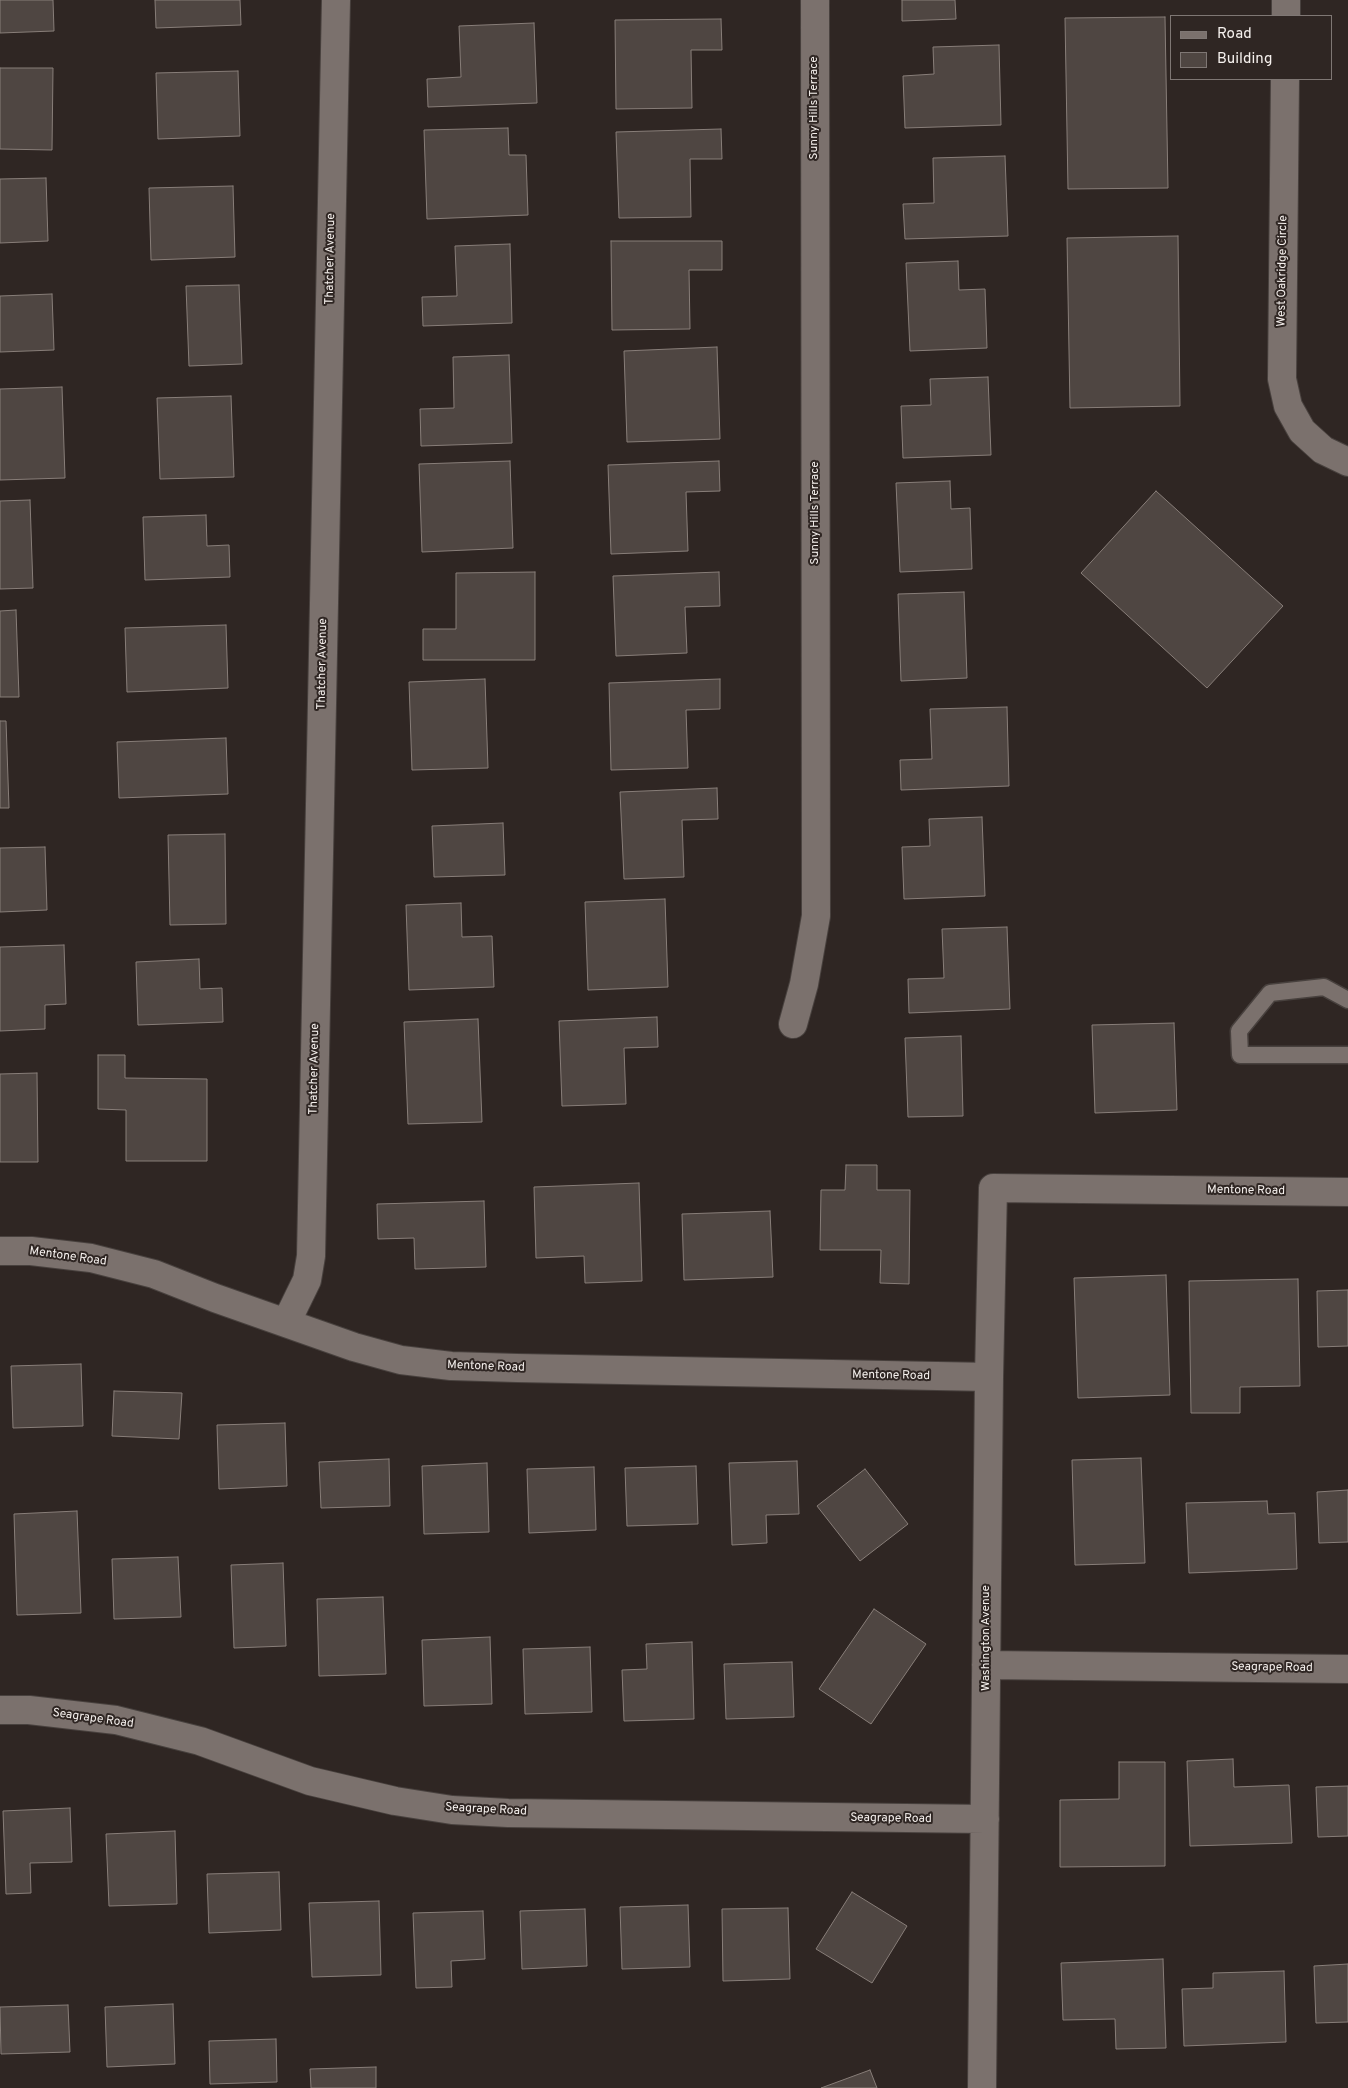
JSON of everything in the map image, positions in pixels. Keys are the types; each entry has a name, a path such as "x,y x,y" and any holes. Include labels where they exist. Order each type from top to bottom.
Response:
{"street":[{"name":"Thatcher Avenue","path":"286,1323 307,1280 311,1256 336,0"},
{"name":"Sunny Hills Terrace","path":"793,1024 804,984 816,916 815,0"},
{"path":"1286,0 1286,15"},
{"name":"West Oakridge Circle","path":"1285,80 1282,379 1288,406 1302,431 1323,450 1348,462"},
{"name":"Mentone Road","path":"993,1188 1348,1192"},
{"name":"Washington Avenue","path":"982,2088 989,1378 993,1188"},
{"name":"Mentone Road","path":"0,1251 31,1251 100,1260 154,1274 354,1347 401,1360 451,1366 989,1378"},
{"name":"Seagrape Road","path":"986,1665 1348,1669"},
{"name":"Seagrape Road","path":"0,1710 29,1710 116,1720 200,1741 310,1781 395,1801 452,1810 508,1813 985,1820"}],"lane":[{"path":"1348,1000 1324,987 1270,993 1239,1031 1240,1055 1348,1055"}],"building":[{"path":"0,0 53,0 54,31 0,33"},
{"path":"155,0 240,0 241,25 156,28"},
{"path":"902,0 955,0 956,19 902,21"},
{"path":"1165,17 1168,188 1068,189 1065,18"},
{"path":"721,19 722,50 691,50 692,108 616,109 615,20"},
{"path":"534,23 537,103 428,107 427,79 461,77 459,26"},
{"path":"999,45 1001,125 905,128 903,76 934,74 933,47"},
{"path":"0,68 53,68 52,150 0,149"},
{"path":"238,71 240,136 158,139 156,73"},
{"path":"508,128 509,155 526,155 528,215 427,219 424,130"},
{"path":"721,129 722,159 690,159 691,217 619,218 616,132"},
{"path":"1005,156 1008,236 905,239 903,204 934,203 933,158"},
{"path":"46,178 48,241 0,243 0,179"},
{"path":"233,186 235,257 151,260 149,188"},
{"path":"1178,236 1180,406 1070,408 1067,238"},
{"path":"611,241 722,241 722,270 689,270 690,329 612,330"},
{"path":"510,244 512,323 423,326 422,297 457,296 455,246"},
{"path":"958,261 959,290 985,289 987,348 910,351 906,263"},
{"path":"239,285 242,364 189,366 186,286"},
{"path":"52,294 54,350 0,352 0,296"},
{"path":"717,347 720,439 627,442 624,351"},
{"path":"509,355 512,443 421,446 420,409 454,408 453,357"},
{"path":"988,377 991,455 903,458 901,406 931,405 930,379"},
{"path":"62,387 65,478 0,480 0,389"},
{"path":"231,396 234,477 160,479 157,398"},
{"path":"510,461 513,548 422,552 419,464"},
{"path":"719,461 720,491 686,492 688,551 611,554 608,465"},
{"path":"950,481 951,509 970,508 972,569 900,572 896,483"},
{"path":"1156,491 1283,606 1207,688 1081,573"},
{"path":"30,500 33,588 0,589 0,501"},
{"path":"206,515 207,546 229,545 230,577 145,580 143,517"},
{"path":"535,572 535,660 423,660 423,629 456,629 456,573"},
{"path":"719,572 720,606 685,607 687,653 616,656 613,576"},
{"path":"964,592 967,678 901,681 898,594"},
{"path":"16,610 19,697 0,697 0,611"},
{"path":"226,625 228,688 127,692 125,628"},
{"path":"485,679 488,768 412,770 409,682"},
{"path":"720,679 720,709 686,710 688,768 611,770 609,683"},
{"path":"1007,707 1009,786 901,790 900,760 932,759 930,709"},
{"path":"0,721 6,721 9,808 0,808"},
{"path":"226,738 228,794 119,798 117,742"},
{"path":"717,788 718,819 682,820 684,877 624,879 620,792"},
{"path":"982,817 985,896 904,899 902,847 930,846 929,819"},
{"path":"503,823 505,875 434,877 432,826"},
{"path":"225,834 226,924 170,925 168,835"},
{"path":"45,847 47,910 0,912 0,848"},
{"path":"665,899 668,987 588,990 585,902"},
{"path":"461,903 462,937 492,936 494,987 409,990 406,905"},
{"path":"1007,927 1010,1009 909,1013 908,979 944,978 942,929"},
{"path":"64,945 66,1004 45,1005 45,1029 0,1031 0,947"},
{"path":"199,959 200,989 222,988 223,1022 138,1025 136,962"},
{"path":"657,1017 658,1047 624,1048 626,1104 562,1106 559,1021"},
{"path":"478,1019 482,1122 408,1124 404,1022"},
{"path":"1174,1023 1177,1110 1095,1113 1092,1025"},
{"path":"961,1036 963,1116 908,1117 905,1038"},
{"path":"98,1055 125,1055 125,1078 207,1079 207,1161 126,1161 126,1110 98,1109"},
{"path":"37,1073 38,1162 0,1162 0,1074"},
{"path":"846,1165 877,1165 877,1190 910,1190 909,1284 880,1283 881,1250 820,1250 821,1190 845,1190"},
{"path":"639,1183 642,1281 585,1283 584,1256 536,1258 534,1187"},
{"path":"484,1201 486,1267 415,1269 414,1238 378,1239 377,1204"},
{"path":"770,1211 773,1277 684,1280 682,1214"},
{"path":"1166,1275 1170,1395 1078,1398 1074,1278"},
{"path":"1298,1279 1300,1386 1240,1387 1240,1413 1191,1413 1189,1281"},
{"path":"1348,1290 1348,1346 1318,1347 1317,1291"},
{"path":"81,1364 83,1426 13,1428 11,1366"},
{"path":"114,1391 182,1393 179,1439 112,1436"},
{"path":"285,1423 287,1486 219,1489 217,1425"},
{"path":"1141,1458 1145,1563 1075,1565 1072,1460"},
{"path":"389,1459 390,1506 321,1508 319,1462"},
{"path":"797,1461 799,1514 766,1515 767,1543 732,1545 729,1463"},
{"path":"487,1463 489,1532 424,1534 422,1466"},
{"path":"696,1466 698,1524 627,1526 625,1468"},
{"path":"594,1467 596,1530 529,1533 527,1469"},
{"path":"865,1469 908,1524 860,1561 817,1506"},
{"path":"1348,1490 1348,1542 1319,1543 1317,1492"},
{"path":"1267,1501 1268,1514 1295,1513 1297,1569 1189,1573 1186,1503"},
{"path":"77,1511 81,1613 17,1615 14,1514"},
{"path":"178,1557 181,1617 114,1619 112,1559"},
{"path":"283,1563 286,1646 234,1648 231,1565"},
{"path":"383,1597 386,1674 319,1676 317,1599"},
{"path":"874,1609 926,1644 871,1724 819,1689"},
{"path":"490,1637 492,1704 424,1706 422,1640"},
{"path":"692,1642 694,1719 624,1721 622,1670 647,1669 646,1644"},
{"path":"590,1647 592,1712 525,1714 523,1649"},
{"path":"792,1662 794,1717 726,1719 724,1664"},
{"path":"1233,1759 1234,1787 1289,1785 1292,1843 1190,1846 1187,1761"},
{"path":"1119,1762 1165,1762 1165,1866 1060,1867 1060,1800 1119,1799"},
{"path":"1348,1786 1348,1836 1318,1837 1316,1787"},
{"path":"70,1808 72,1862 30,1863 31,1893 6,1894 3,1811"},
{"path":"175,1831 177,1904 109,1906 106,1834"},
{"path":"279,1872 281,1930 209,1933 207,1874"},
{"path":"852,1892 907,1926 872,1983 816,1949"},
{"path":"379,1901 381,1975 312,1977 309,1903"},
{"path":"688,1905 690,1967 622,1969 620,1907"},
{"path":"788,1908 790,1979 723,1981 722,1909"},
{"path":"585,1909 587,1966 522,1969 520,1911"},
{"path":"483,1911 485,1959 451,1961 452,1987 416,1988 413,1913"},
{"path":"1163,1959 1166,2048 1116,2049 1115,2019 1063,2020 1061,1963"},
{"path":"1348,1964 1348,2022 1316,2023 1314,1966"},
{"path":"1284,1971 1286,2042 1184,2046 1182,1989 1213,1988 1213,1973"},
{"path":"173,2004 175,2064 107,2067 105,2007"},
{"path":"68,2005 70,2052 1,2054 0,2007"},
{"path":"276,2039 277,2082 210,2084 209,2041"},
{"path":"376,2067 376,2088 311,2088 310,2069"},
{"path":"870,2070 877,2088 821,2088"}]}
